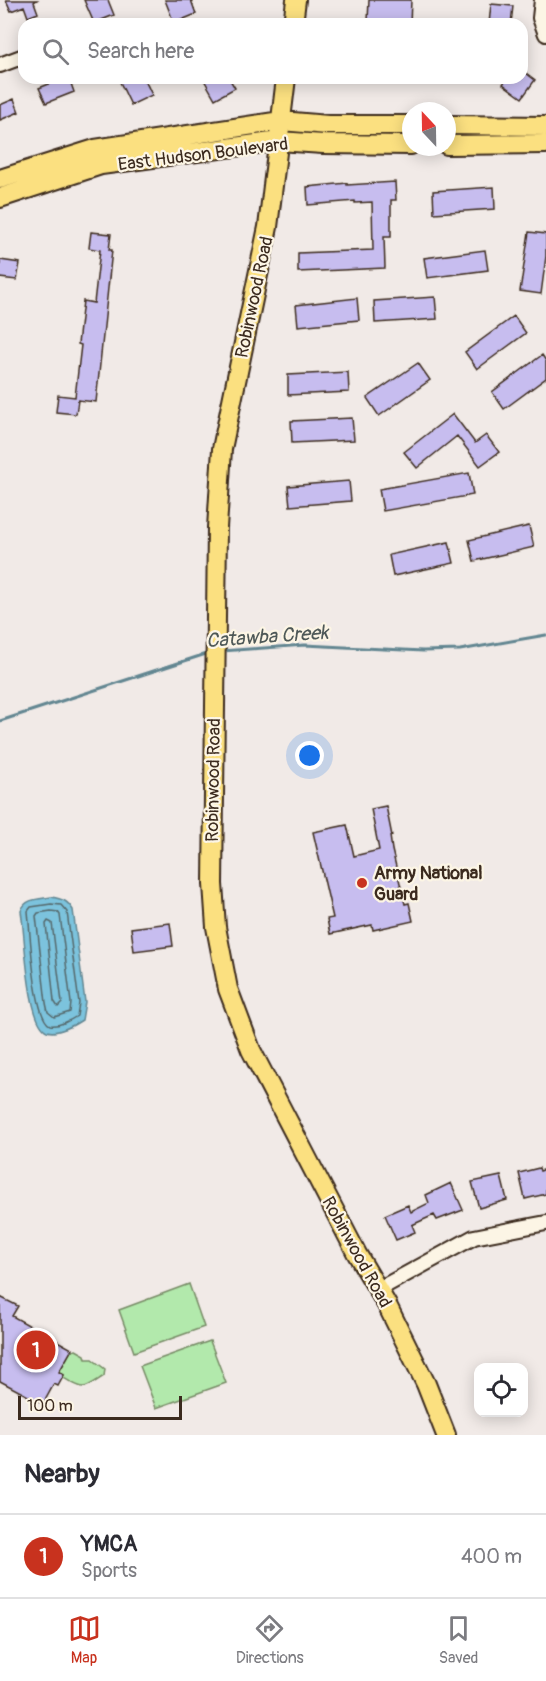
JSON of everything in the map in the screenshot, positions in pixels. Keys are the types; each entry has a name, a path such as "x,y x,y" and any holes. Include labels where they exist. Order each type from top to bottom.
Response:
{"main road":[{"path":"294,18 296,0"},
{"name":"Robinwood Road","path":"285,84 268,228 222,449 215,608 213,884 221,960 230,997 256,1061 357,1254 379,1289 426,1384 446,1435"},
{"name":"East Hudson Boulevard","path":"0,179 95,149 281,121 328,125 402,124"},
{"path":"456,125 546,126"},
{"name":"East Hudson Boulevard","path":"0,198 101,165 279,141 402,145"},
{"path":"456,145 546,144"}],"street":[{"path":"542,0 540,18 546,34"},
{"path":"0,65 18,58"},
{"path":"379,1289 474,1237 546,1222"}],"green space":[{"path":"189,1284 204,1327 134,1352 119,1310"},
{"path":"210,1341 226,1383 156,1408 140,1366"},
{"path":"76,1350 85,1355 86,1359 92,1359 105,1369 104,1376 83,1387 62,1377 64,1375 59,1372 71,1351"}],"water":[{"path":"51,897 64,900 73,910 85,1002 82,1020 56,1032 47,1031 40,1024 35,1012 28,976 21,911 29,901"}],"building":[{"path":"6,0 37,0 34,2 38,13 28,17 24,6 11,11"},
{"path":"84,0 108,0 114,15 106,18 92,18"},
{"path":"165,0 191,0 196,14 186,18 172,18"},
{"path":"369,0 411,0 410,18 368,18"},
{"path":"491,4 513,6 512,18 490,18"},
{"path":"528,75 535,80 522,98 503,84 528,84"},
{"path":"49,84 71,84 74,92 46,103 39,88"},
{"path":"121,84 147,84 152,95 131,105"},
{"path":"206,84 233,84 235,88 215,99"},
{"path":"14,99 19,112 0,120 0,105"},
{"path":"395,182 396,200 391,200 391,237 384,237 385,268 298,272 298,253 373,250 372,202 308,205 307,187"},
{"path":"494,187 495,209 434,213 433,191"},
{"path":"91,232 111,234 109,250 112,250 96,402 78,400 76,414 56,412 58,395 75,397 83,301 94,303 100,250 89,248"},
{"path":"529,232 546,234 546,256 541,294 520,291"},
{"path":"485,250 488,270 427,278 424,258"},
{"path":"0,260 20,263 17,280 0,278"},
{"path":"435,297 437,319 375,323 374,301"},
{"path":"357,298 359,320 298,326 296,305"},
{"path":"514,316 526,333 477,369 465,352"},
{"path":"542,355 546,361 546,378 504,409 492,392"},
{"path":"418,363 430,380 379,416 367,398"},
{"path":"348,372 349,392 288,395 288,375"},
{"path":"453,414 475,443 486,435 499,452 480,466 457,436 417,468 404,452"},
{"path":"352,418 354,440 292,443 291,421"},
{"path":"469,473 473,495 383,511 379,489"},
{"path":"349,481 351,501 290,506 288,486"},
{"path":"529,526 534,547 474,561 469,540"},
{"path":"449,542 454,563 393,576 389,555"},
{"name":"Army National Guard","path":"386,806 392,836 390,836 392,850 405,904 409,903 413,921 373,930 372,925 330,934 327,919 333,918 313,832 347,825 354,856 379,850 371,809"},
{"path":"170,923 173,946 134,951 131,928"},
{"path":"539,1168 540,1171 546,1169 546,1194 525,1199 519,1173"},
{"path":"501,1176 507,1200 479,1208 472,1182"},
{"path":"451,1183 463,1210 437,1220 434,1215 412,1225 415,1232 396,1240 385,1215 408,1205 411,1212 429,1203 426,1195"},
{"path":"0,1297 18,1306 12,1316 72,1349 59,1372 64,1375 58,1386 54,1384 43,1404 0,1381"}],"waterway":[{"name":"Catawba Creek","path":"222,651 305,645 423,651 460,650 546,635"},
{"name":"Catawba Creek","path":"0,721 209,653"}],"place":[{"name":"Army National Guard","path":"362,883"},
{"name":"YMCA","path":"36,1350"}]}
